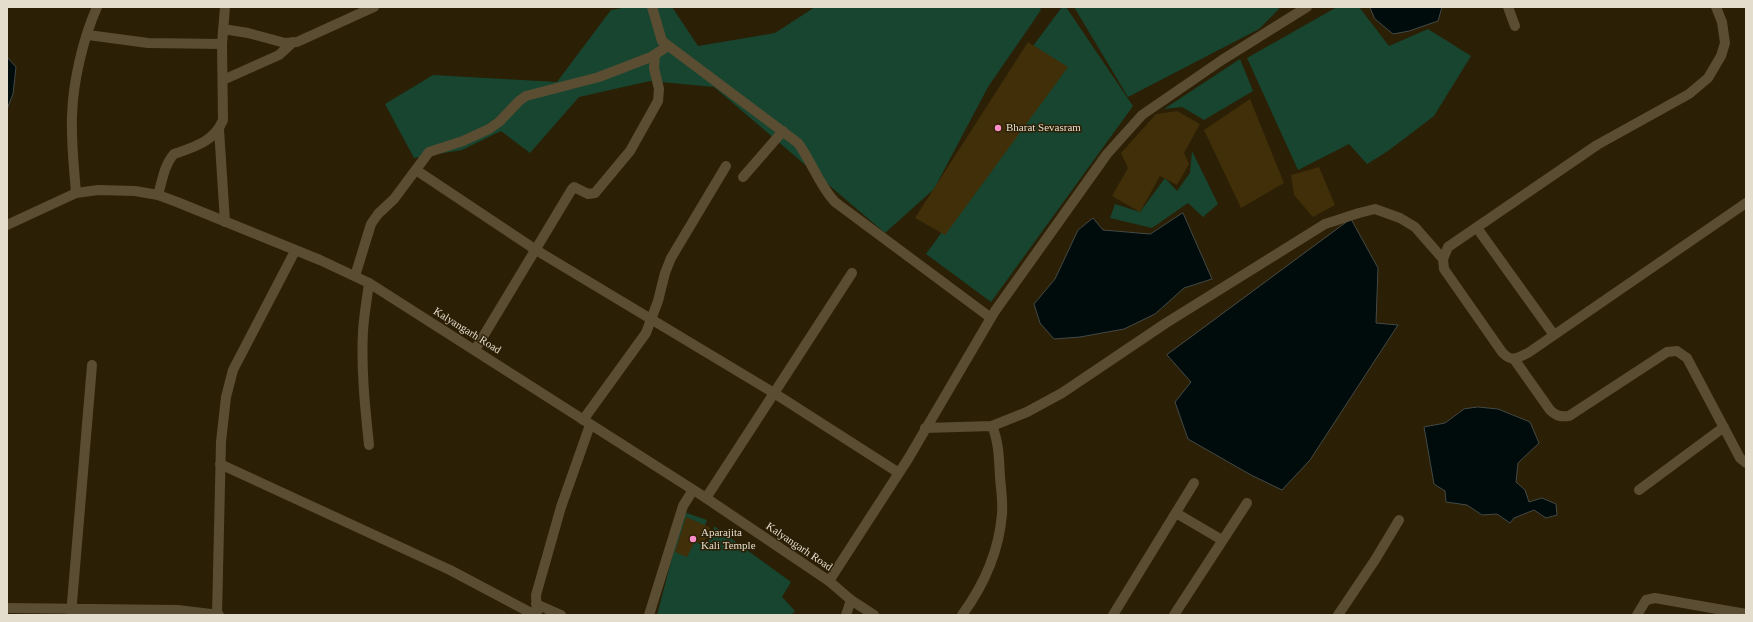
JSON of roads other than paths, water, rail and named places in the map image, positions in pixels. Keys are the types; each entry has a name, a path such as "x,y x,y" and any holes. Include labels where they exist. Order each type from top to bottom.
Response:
{"street":[{"path":"76,193 72,116 77,74 97,7"},
{"path":"158,195 165,168 170,158 174,154 202,144 219,129 223,120 222,44 225,7"},
{"path":"223,29 248,33 285,43 293,42 374,7"},
{"path":"652,7 662,41 798,143 806,154 823,187 835,202 991,318"},
{"path":"829,581 899,473 991,318 1107,154 1142,115 1222,60 1307,7"},
{"path":"1508,7 1515,26"},
{"path":"1442,259 1448,248 1597,145 1689,94 1708,78 1721,56 1725,43 1722,22 1716,7"},
{"path":"88,35 148,43 222,44"},
{"path":"223,80 279,56 293,42"},
{"path":"355,276 371,224 378,214 394,199 429,152 463,141 489,129 499,122 519,100 526,96 599,77 655,55 668,46"},
{"path":"475,350 572,189 574,187 588,194 595,193 630,151 658,101 659,88 654,68 655,55"},
{"path":"219,129 225,222"},
{"path":"743,177 783,131"},
{"path":"220,464 450,570 536,615 536,594 586,422 646,333 671,258 726,166"},
{"path":"416,170 536,250 774,393 899,473"},
{"name":"Kalyangarh Road","path":"7,225 76,193 98,190 136,191 158,195 355,276 369,283 475,350 706,498 829,581 851,600 874,615"},
{"path":"925,428 992,426 1027,412 1062,393 1166,323 1325,224 1359,213 1375,209 1400,218 1416,227 1442,259 1444,269 1497,346 1507,358 1514,359 1528,353 1746,203"},
{"path":"1477,228 1554,335"},
{"path":"7,608 71,612 178,610 217,615 220,464 226,396 232,370 295,251"},
{"path":"706,498 852,273"},
{"path":"369,283 363,330 363,349 364,391 369,444"},
{"path":"1514,359 1550,410 1555,415 1561,417 1569,416 1667,352 1677,351 1688,358 1740,458 1746,463"},
{"path":"71,612 92,365"},
{"path":"962,615 987,574 998,543 1002,513 999,457 996,436 992,426"},
{"path":"1639,490 1724,427"},
{"path":"1113,615 1194,484"},
{"path":"649,615 683,506 693,490"},
{"path":"1174,615 1247,503"},
{"path":"1176,513 1222,540"},
{"path":"1338,615 1375,560 1399,520"},
{"path":"1637,615 1646,600 1655,598 1707,611 1746,614"},
{"path":"846,615 851,600"},
{"path":"536,604 561,615"}],"place":[{"name":"Bharat Sevasram","path":"998,128"},
{"name":"Aparajita Kali Temple","path":"693,539"}]}
